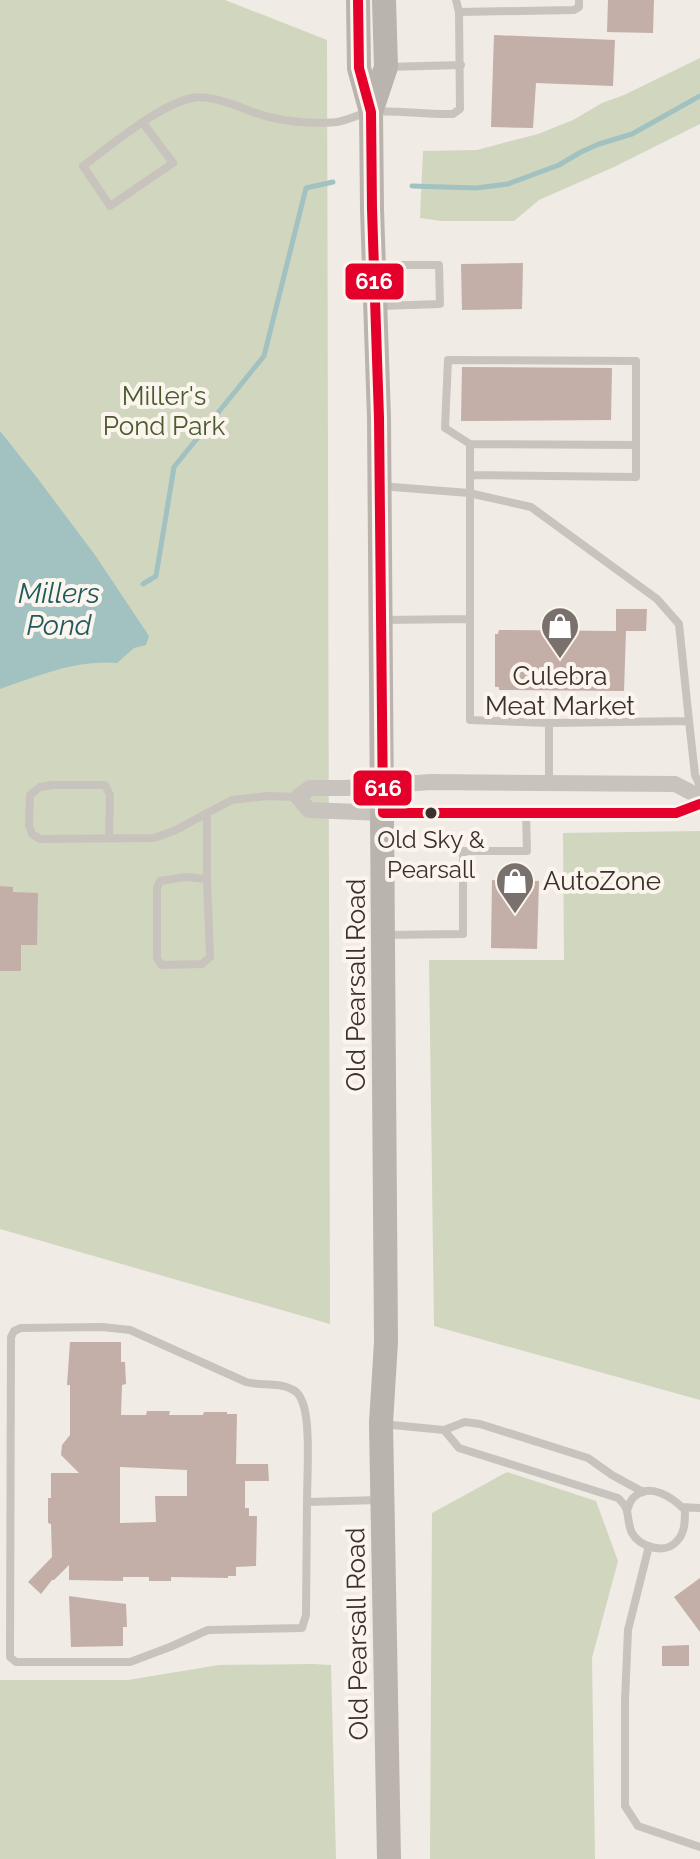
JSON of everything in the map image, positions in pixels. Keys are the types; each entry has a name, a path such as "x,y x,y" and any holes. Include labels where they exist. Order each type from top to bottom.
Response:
{"main road":[{"name":"Old Pearsall Road","path":"358,0 359,68 371,112 380,486 386,1342 381,1423 389,1859"},
{"name":"Old Pearsall Road","path":"371,112 386,67 384,0"}],"street":[{"path":"700,797 675,784 431,782 310,788 298,797 309,810 383,813 676,813 700,804"}],"lane":[{"path":"143,123 173,163 110,206 83,166 166,106 195,97 214,99 277,119 305,122 339,122 371,112 453,114 460,109 461,65 456,0"},
{"path":"459,12 534,5 574,10 579,7 579,0"},
{"path":"386,67 461,65"},
{"path":"374,265 439,265 440,304 375,306"},
{"path":"470,475 636,477 636,445 636,361 448,360 445,428 470,444 636,445"},
{"path":"470,444 470,720 549,723 689,721"},
{"path":"380,486 469,493 531,507 657,599 679,624 695,775 700,786"},
{"path":"381,620 470,619"},
{"path":"549,723 549,783"},
{"path":"109,838 110,795 105,785 52,785 40,787 30,795 29,825 32,834 40,839 154,838 176,830 232,800 298,797"},
{"path":"207,813 210,957 202,964 161,965 157,958 157,888 160,881 185,877 207,879"},
{"path":"384,935 463,934 463,851 527,851 526,813"},
{"path":"73,1327 130,1330 246,1382 290,1388 302,1400 306,1421 307,1502 306,1615 302,1628 208,1630 130,1662 12,1661 10,1389 11,1337 14,1331 21,1328 73,1327"},
{"path":"381,1423 444,1430 465,1422 588,1458 643,1492 667,1494 685,1510 685,1524 677,1542 669,1547 656,1549 644,1545 633,1535 627,1510 618,1498 459,1448 444,1430"},
{"path":"627,1510 633,1498 643,1492"},
{"path":"307,1502 383,1500"},
{"path":"682,1507 700,1508"},
{"path":"649,1546 628,1630 625,1806 638,1826 700,1847"}],"green space":[{"name":"Miller's Pond Park","path":"0,0 225,0 327,40 330,1324 0,1229"},
{"path":"700,58 700,124 539,200 514,221 420,218 423,151 477,150 538,134"},
{"path":"700,831 700,1400 434,1326 429,960 564,960 563,833"},
{"path":"507,1472 596,1501 618,1561 592,1658 595,1859 430,1859 432,1513"},
{"path":"219,1665 331,1665 336,1859 0,1859 0,1680 128,1680"}],"water":[{"name":"Millers Pond","path":"0,431 95,555 149,636 146,645 134,648 117,663 73,666 0,689"}],"building":[{"path":"608,0 654,0 653,33 607,32"},
{"path":"494,35 615,40 613,86 536,83 533,128 491,127"},
{"path":"523,263 522,309 462,310 461,264"},
{"path":"462,367 612,368 611,420 461,421"},
{"name":"Culebra Meat Market","path":"616,609 647,609 646,631 626,631 624,691 499,690 495,687 495,634 499,630 616,631"},
{"name":"AutoZone","path":"492,880 539,881 537,949 491,948"},
{"path":"0,886 13,887 13,892 38,893 37,945 21,945 21,971 0,971"},
{"path":"70,1342 121,1342 126,1384 122,1385 121,1415 146,1415 147,1411 170,1411 169,1415 203,1415 204,1412 237,1414 236,1464 268,1464 269,1481 245,1481 245,1508 249,1508 249,1516 257,1516 256,1566 236,1567 236,1576 228,1578 171,1577 171,1581 149,1581 149,1577 123,1577 123,1581 69,1580 69,1565 41,1594 28,1582 52,1557 51,1524 48,1523 51,1473 79,1473 61,1455 62,1445 70,1435 70,1385 67,1385","holes":["120,1467 187,1470 187,1496 155,1496 156,1522 120,1523"]},
{"path":"700,1578 700,1632 674,1597"},
{"path":"69,1596 126,1604 127,1627 123,1627 123,1646 71,1647"},
{"path":"689,1645 689,1666 662,1666 662,1646"}],"waterway":[{"path":"412,186 476,188 508,184 559,165 599,144 632,134 700,96"},
{"path":"143,584 156,576 174,467 264,356 306,188 333,182"}],"transit line":[{"name":"616","path":"358,0 359,68 371,112 379,418 383,813 676,813 700,804"}],"place":[{"name":"Culebra Meat Market","path":"560,660"},
{"name":"Old Sky & Pearsall","path":"431,813"},
{"name":"AutoZone","path":"515,915"}]}
